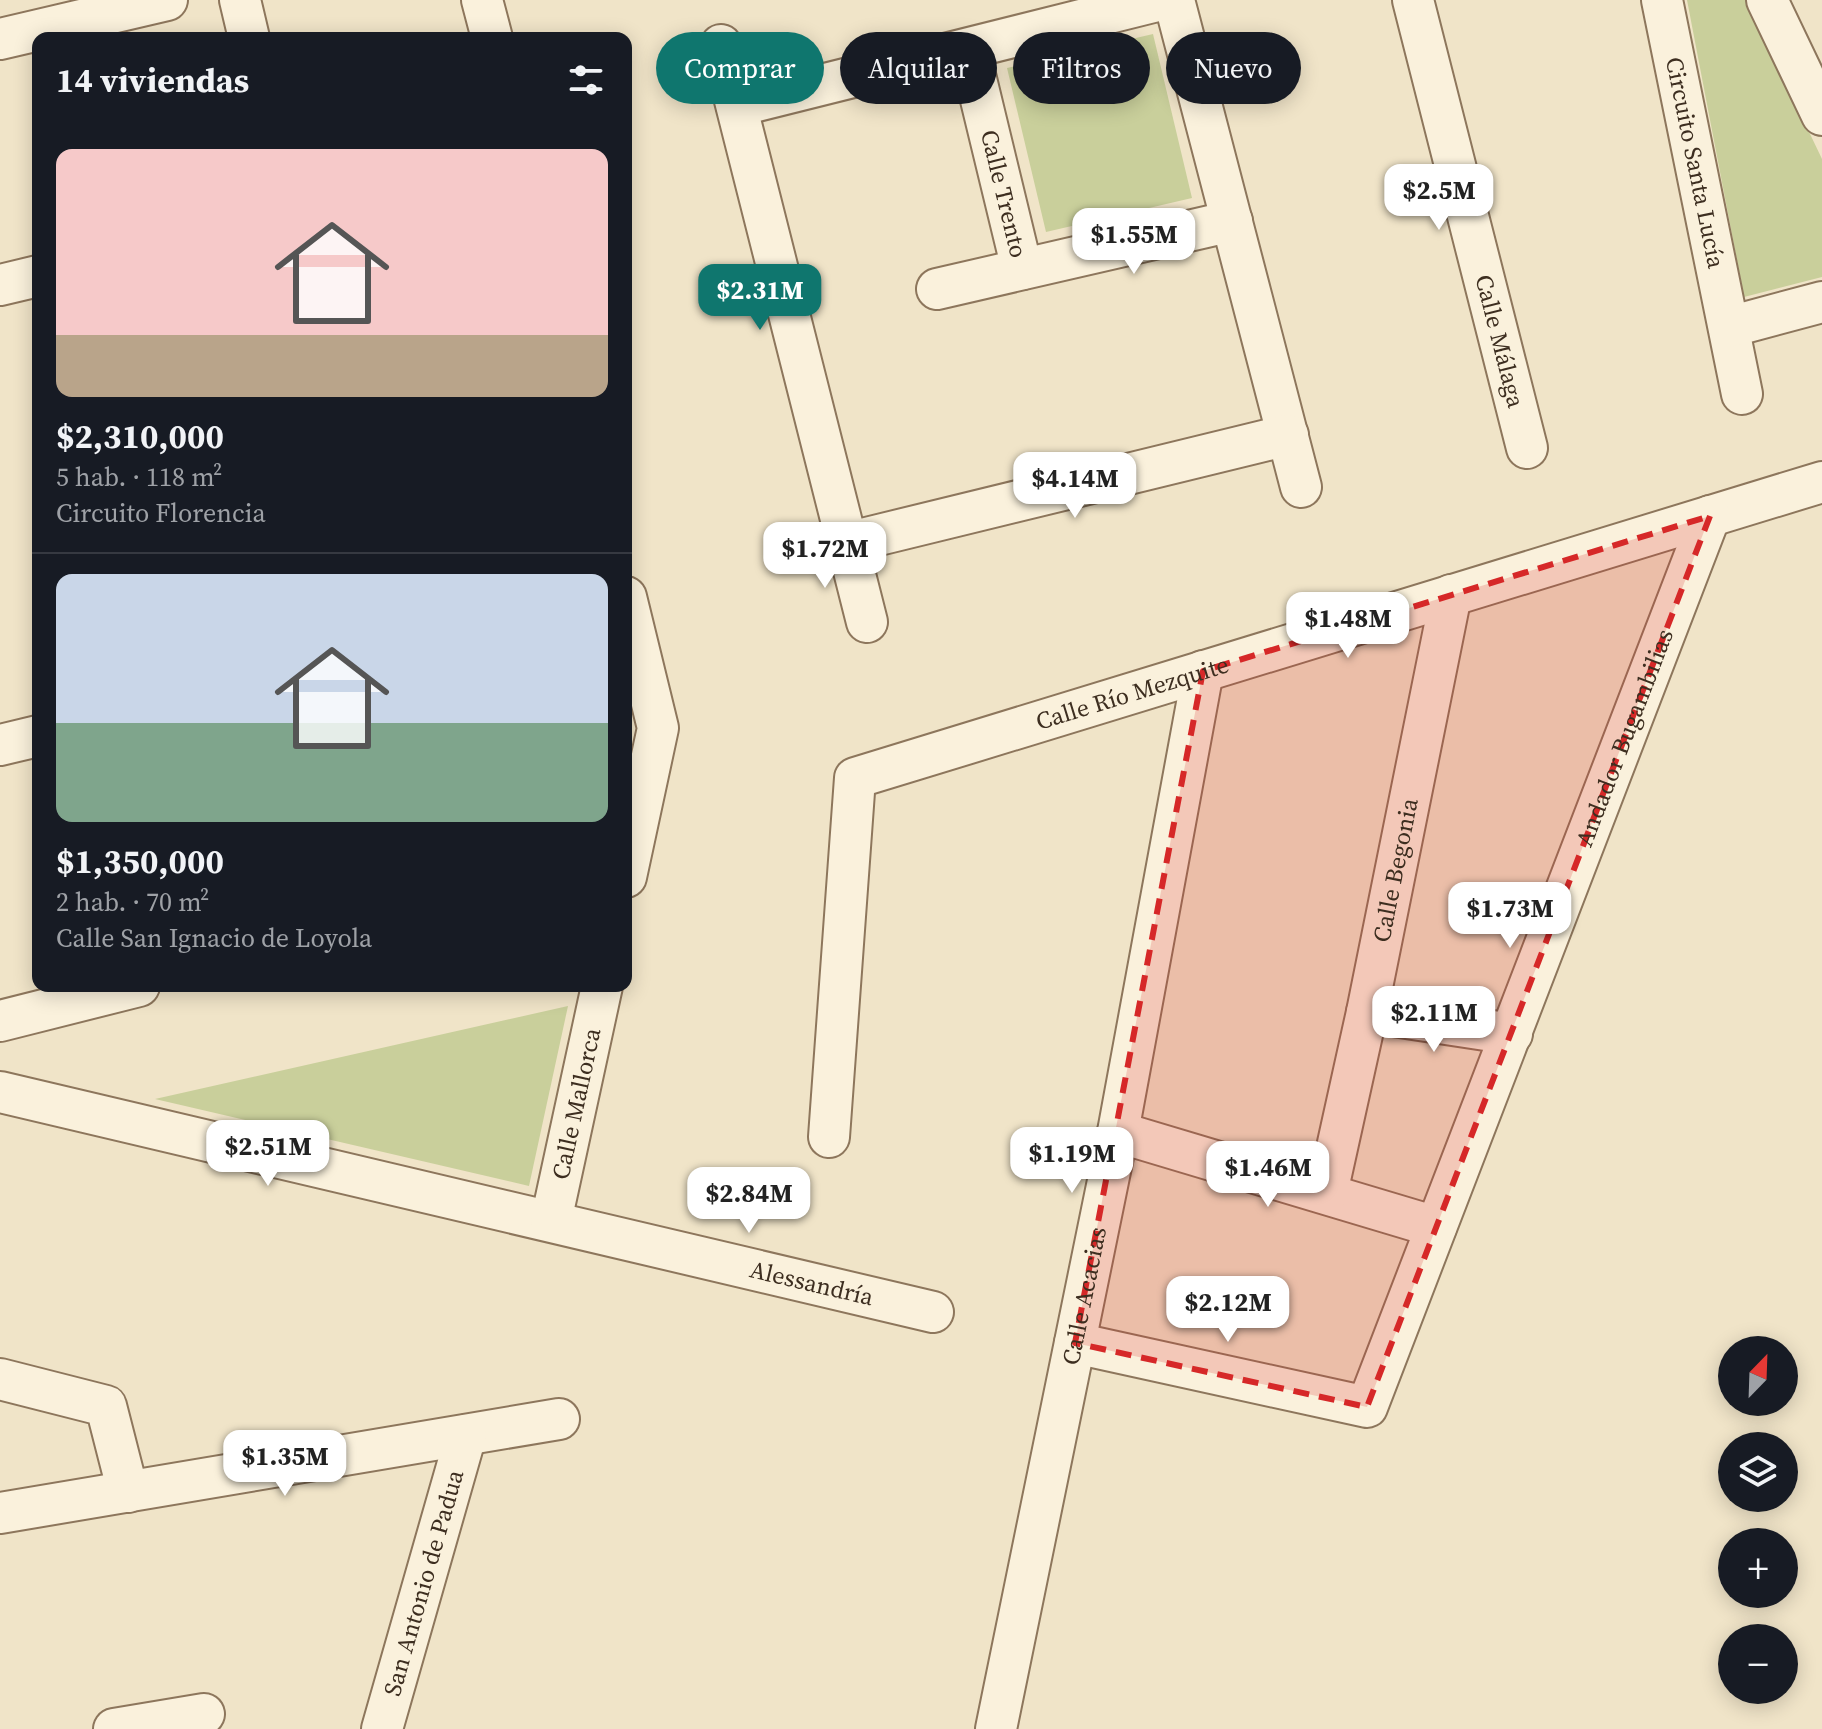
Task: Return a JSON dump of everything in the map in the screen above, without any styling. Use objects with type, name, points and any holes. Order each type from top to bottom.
[{"type":"street","points":[[0,39],[167,0]]},
{"type":"street","points":[[240,0],[248,32]]},
{"type":"street","points":[[482,0],[490,32]]},
{"type":"street","points":[[997,43],[1161,0]]},
{"type":"street","points":[[1174,0],[1301,487]]},
{"type":"street","name":"Calle Málaga","points":[[1413,0],[1527,448]]},
{"type":"street","name":"Circuito Santa Lucía","points":[[1662,0],[1742,394]]},
{"type":"street","points":[[1767,0],[1822,115]]},
{"type":"street","points":[[840,81],[737,106],[867,622]]},
{"type":"street","name":"Calle Trento","points":[[982,104],[1022,269],[1232,221]]},
{"type":"street","points":[[937,289],[1022,269]]},
{"type":"street","points":[[0,285],[32,277]]},
{"type":"street","points":[[1729,327],[1822,302]]},
{"type":"street","points":[[846,543],[1288,435]]},
{"type":"street","name":"Calle Río Mezquite","points":[[829,1137],[855,778],[1822,482]]},
{"type":"street","name":"Andador Bugambilias","points":[[1075,1343],[1367,1407],[1710,516]]},
{"type":"street","name":"Calle Begonia","points":[[1327,1193],[1367,1012],[1451,595]]},
{"type":"street","points":[[632,622],[658,728],[632,845]]},
{"type":"street","name":"Calle Acacias","points":[[996,1729],[1118,1132],[1203,671]]},
{"type":"street","points":[[0,745],[32,737]]},
{"type":"street","points":[[0,1021],[115,992]]},
{"type":"street","name":"Calle Mallorca","points":[[551,1221],[601,992]]},
{"type":"street","points":[[1367,1012],[1512,1034]]},
{"type":"street","name":"Alessandría","points":[[0,1092],[933,1312]]},
{"type":"street","points":[[1118,1132],[1436,1227]]},
{"type":"street","points":[[0,1379],[106,1406],[128,1492]]},
{"type":"street","points":[[0,1513],[559,1419]]},
{"type":"street","name":"San Antonio de Padua","points":[[382,1729],[466,1435]]},
{"type":"street","points":[[123,1728],[204,1714]]},
{"type":"highlighted area","points":[[1710,516],[1367,1407],[1075,1343],[1203,671]]},
{"type":"green space","points":[[1687,0],[1746,0],[1822,159],[1822,277],[1744,297]]},
{"type":"green space","points":[[1153,34],[1166,89],[1166,104],[1170,104],[1192,198],[1046,232],[1016,104],[1150,104],[1150,35]]},
{"type":"green space","points":[[1013,67],[1013,93],[1007,68]]},
{"type":"green space","points":[[568,1006],[529,1186],[155,1099]]}]
